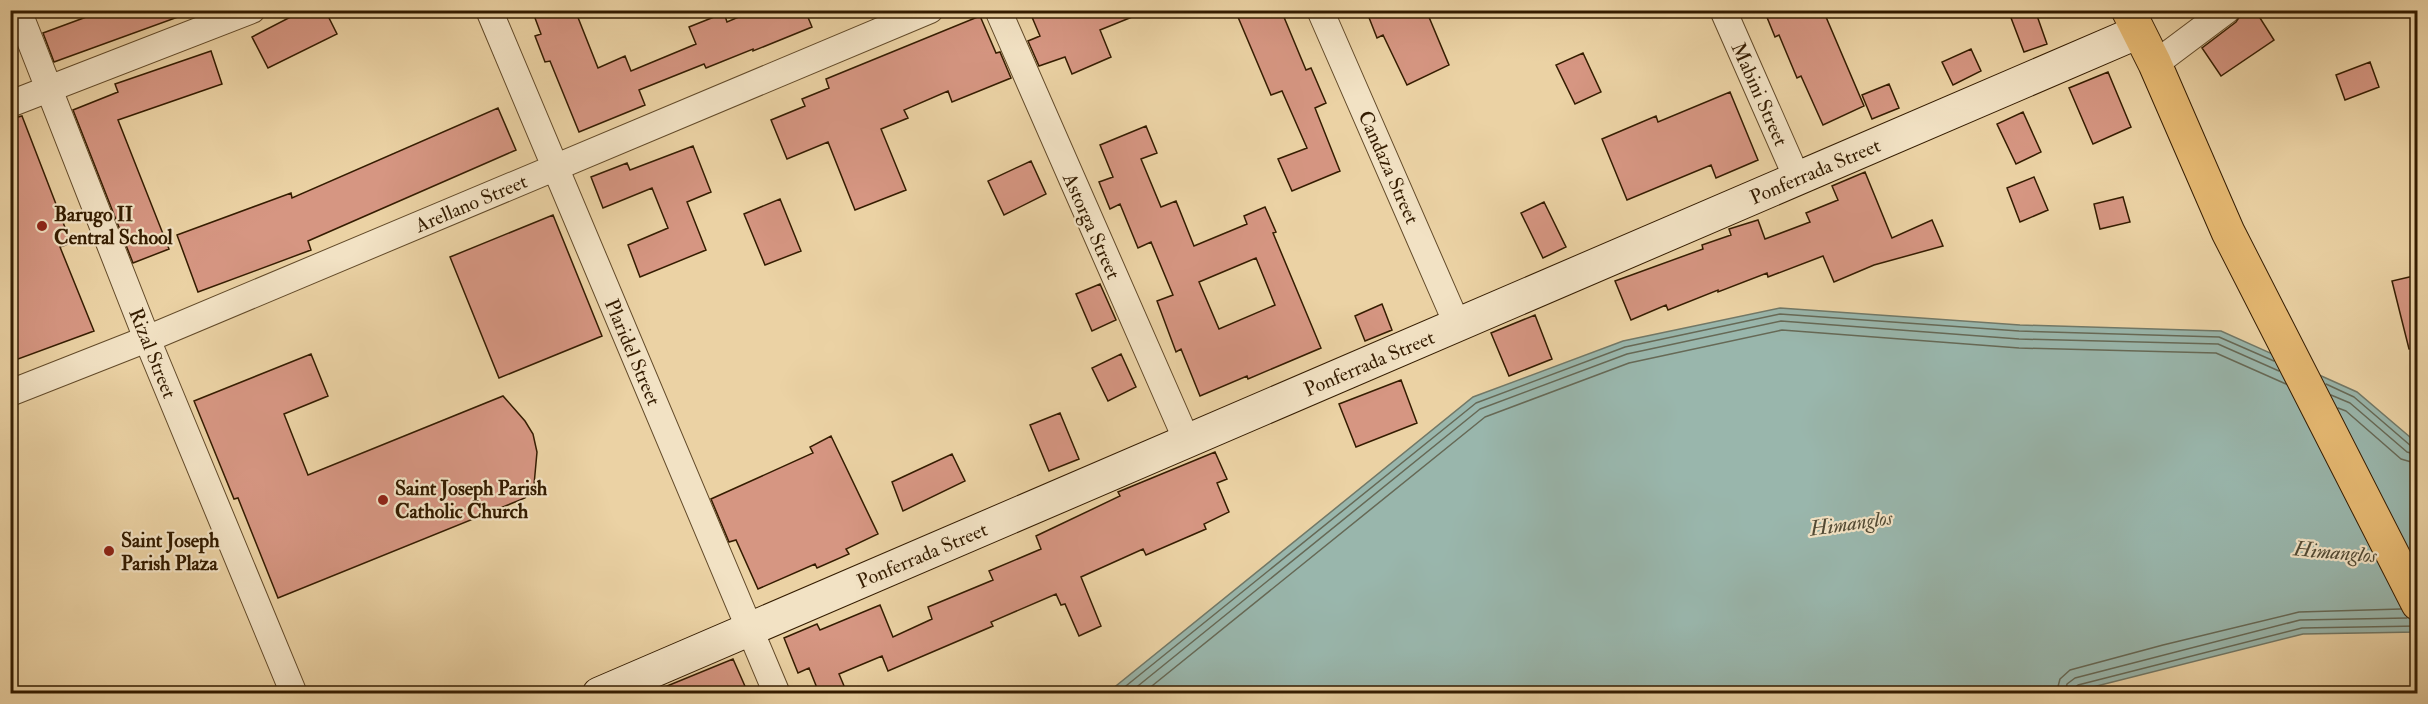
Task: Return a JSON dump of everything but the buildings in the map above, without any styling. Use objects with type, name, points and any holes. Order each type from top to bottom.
[{"type":"main road","points":[[2133,21],[2155,64],[2228,232],[2418,604]]},
{"type":"street","name":"Rizal Street","points":[[18,10],[147,339],[294,693]]},
{"type":"street","points":[[10,104],[252,10]]},
{"type":"street","name":"Plaridel Street","points":[[489,10],[777,693]]},
{"type":"street","name":"Arellano Street","points":[[10,393],[147,339],[930,10]]},
{"type":"street","name":"Astorga Street","points":[[998,10],[1187,441]]},
{"type":"street","name":"Candaza Street","points":[[1320,10],[1457,324]]},
{"type":"street","name":"Mabini Street","points":[[1723,10],[1797,178]]},
{"type":"street","points":[[2155,64],[2227,10]]},
{"type":"street","name":"Ponferrada Street","points":[[599,693],[1797,178],[2133,21]]},
{"type":"water","name":"Himanglos","points":[[1780,308],[2020,325],[2221,331],[2357,392],[2417,443],[2417,632],[2303,634],[2069,693],[1106,694],[1473,397],[1623,341]]},
{"type":"place","name":"Barugo II Central School","points":[[42,226]]},
{"type":"place","name":"Saint Joseph Parish Catholic Church","points":[[383,500]]},
{"type":"place","name":"Saint Joseph Parish Plaza","points":[[109,551]]}]
